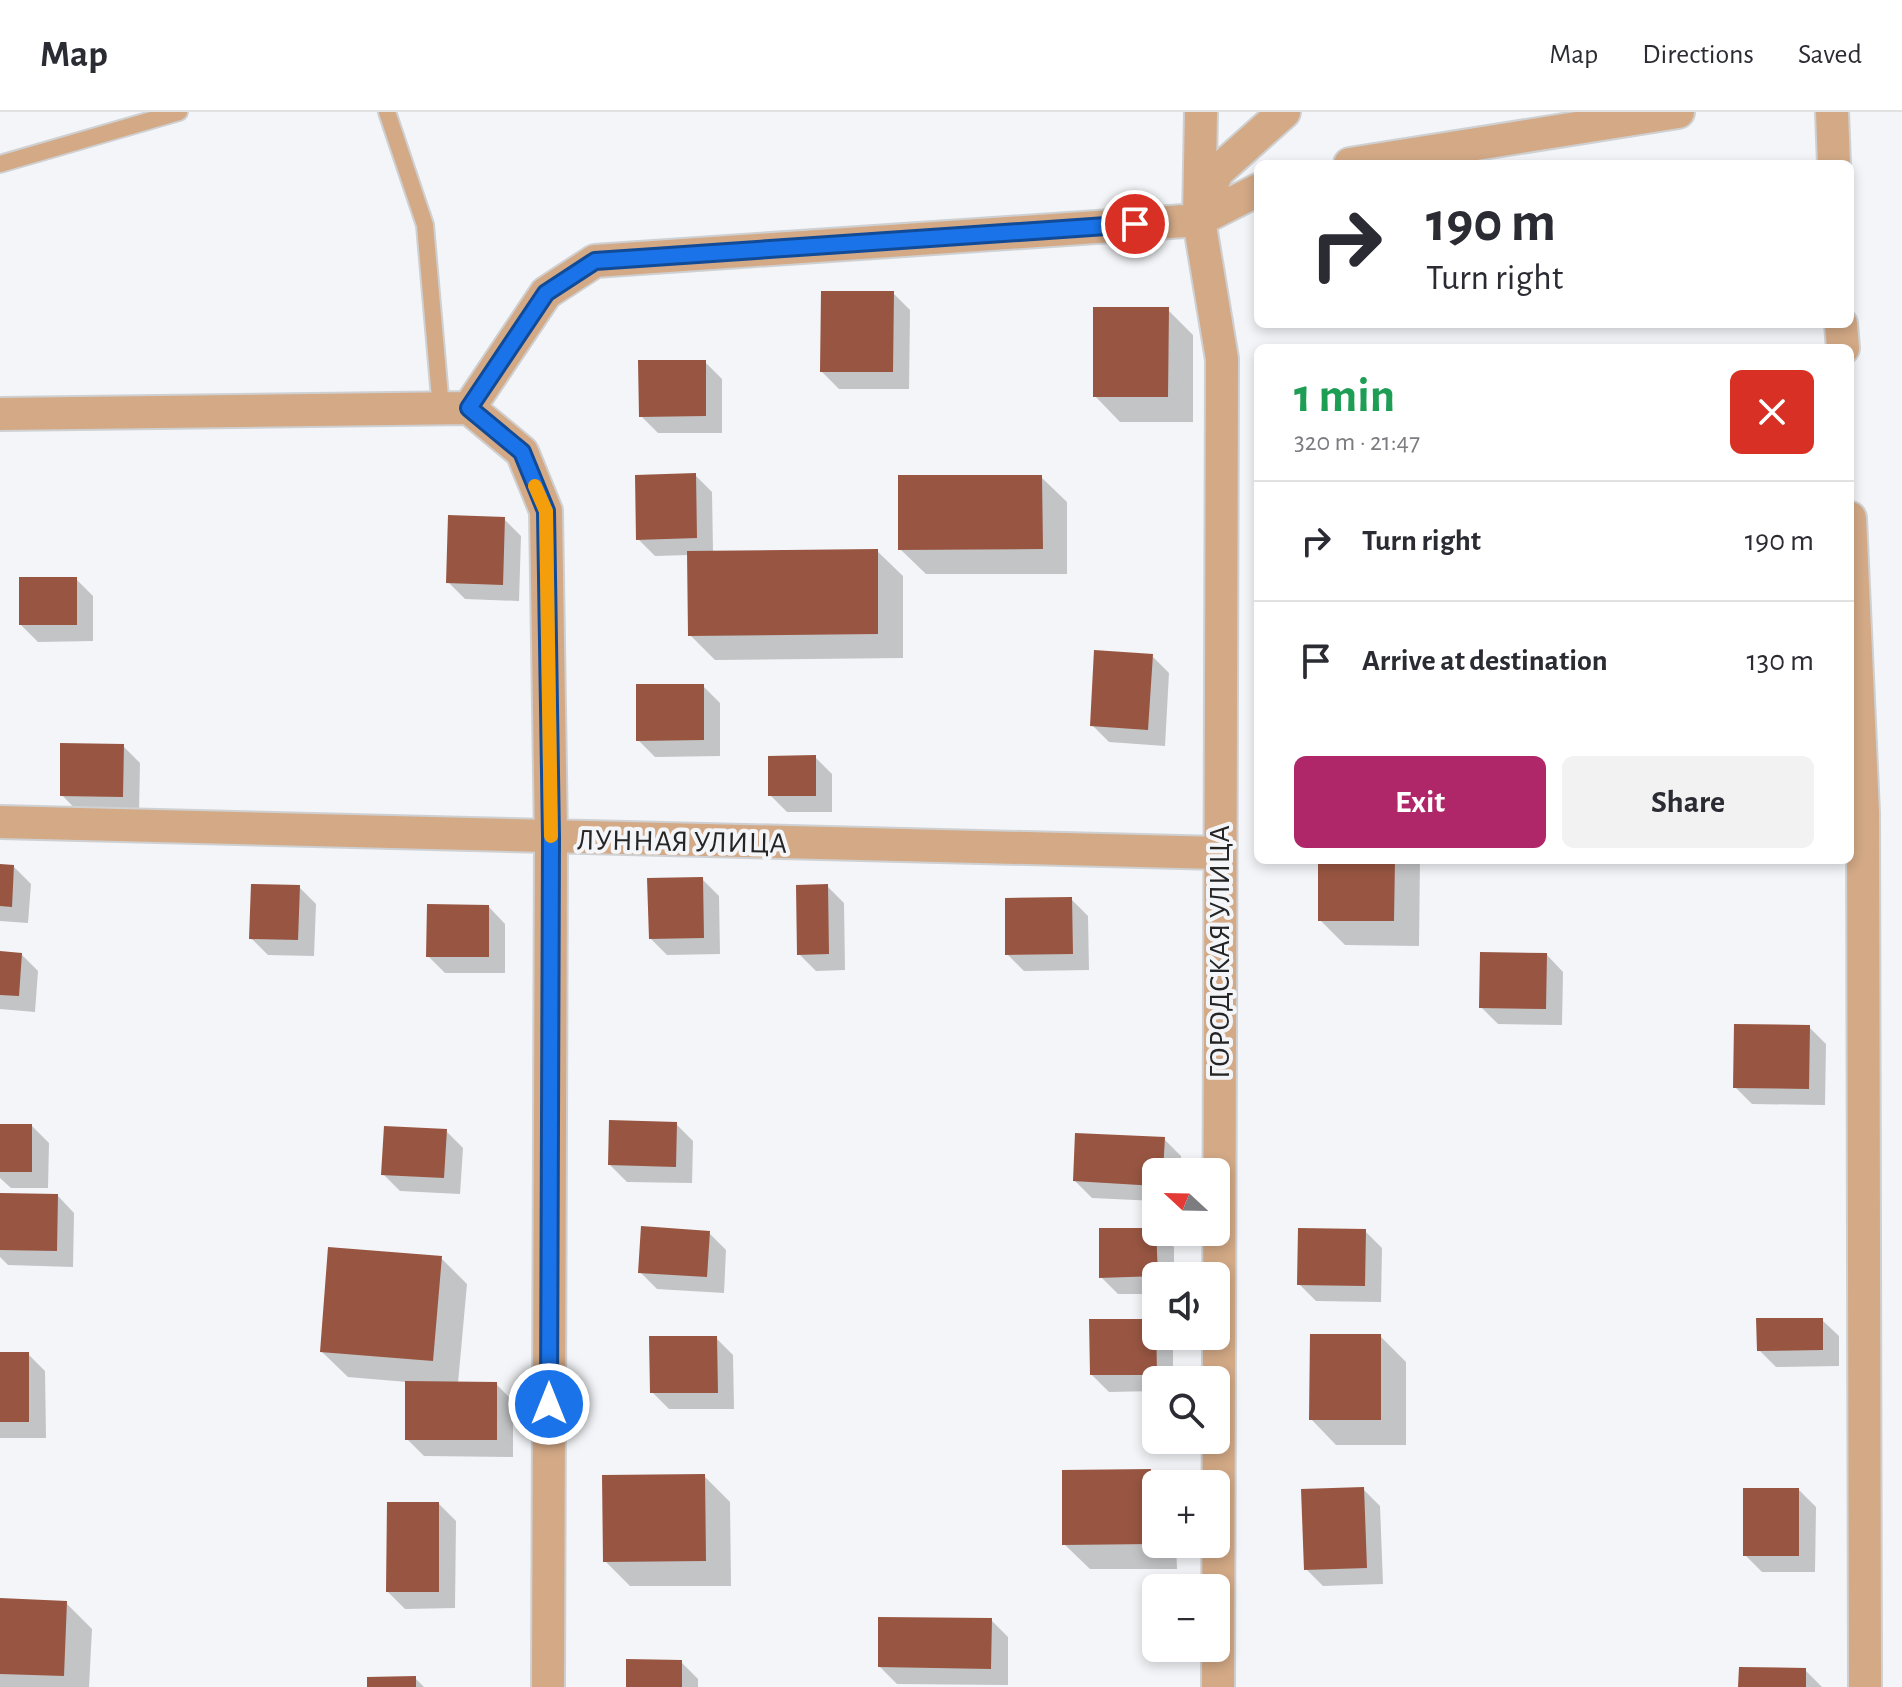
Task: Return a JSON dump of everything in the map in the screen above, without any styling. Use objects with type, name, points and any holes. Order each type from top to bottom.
[{"type":"street","name":"ГОРОДСКАЯ УЛИЦА","points":[[1201,112],[1199,220],[1222,359],[1218,1687]]},
{"type":"street","points":[[1199,220],[1217,172],[1284,112]]},
{"type":"street","points":[[1375,160],[1678,112]]},
{"type":"street","points":[[1832,112],[1834,160]]},
{"type":"street","points":[[455,408],[546,293],[595,261],[1199,220],[1254,192]]},
{"type":"street","points":[[0,414],[455,408],[522,452],[546,511],[551,838],[548,1687]]},
{"type":"street","points":[[1854,609],[1863,813],[1865,1687]]},
{"type":"street","name":"ЛУННАЯ УЛИЦА","points":[[0,822],[1219,853]]},
{"type":"lane","points":[[0,164],[179,112]]},
{"type":"lane","points":[[387,112],[425,225],[455,408]]},
{"type":"building","points":[[821,291],[894,291],[893,372],[820,372]]},
{"type":"building","points":[[1093,307],[1169,307],[1168,397],[1093,397]]},
{"type":"building","points":[[638,360],[706,360],[706,416],[639,417]]},
{"type":"building","points":[[696,473],[697,538],[636,540],[635,475]]},
{"type":"building","points":[[898,475],[1042,475],[1043,549],[898,550]]},
{"type":"building","points":[[448,515],[505,517],[503,585],[446,583]]},
{"type":"building","points":[[878,549],[878,634],[688,636],[687,551]]},
{"type":"building","points":[[19,577],[77,577],[77,625],[19,625]]},
{"type":"building","points":[[1094,650],[1153,654],[1148,730],[1090,726]]},
{"type":"building","points":[[636,684],[704,684],[704,740],[636,741]]},
{"type":"building","points":[[60,743],[124,744],[123,797],[60,796]]},
{"type":"building","points":[[816,755],[816,796],[768,796],[768,756]]},
{"type":"building","points":[[0,864],[14,865],[12,907],[0,906]]},
{"type":"building","points":[[1318,864],[1395,864],[1394,921],[1318,921]]},
{"type":"building","points":[[703,877],[704,938],[649,939],[647,878]]},
{"type":"building","points":[[251,884],[300,885],[298,940],[249,939]]},
{"type":"building","points":[[828,884],[829,954],[797,955],[796,885]]},
{"type":"building","points":[[1072,897],[1073,954],[1005,955],[1005,898]]},
{"type":"building","points":[[427,904],[489,905],[489,957],[426,957]]},
{"type":"building","points":[[0,951],[22,953],[19,996],[0,995]]},
{"type":"building","points":[[1480,952],[1547,953],[1546,1009],[1479,1008]]},
{"type":"building","points":[[1734,1024],[1810,1025],[1809,1089],[1733,1088]]},
{"type":"building","points":[[609,1120],[677,1122],[676,1167],[608,1165]]},
{"type":"building","points":[[0,1124],[32,1124],[32,1172],[0,1172]]},
{"type":"building","points":[[384,1126],[447,1129],[444,1178],[381,1175]]},
{"type":"building","points":[[1075,1133],[1165,1137],[1164,1158],[1142,1158],[1142,1185],[1073,1181]]},
{"type":"building","points":[[0,1193],[58,1194],[57,1251],[0,1250]]},
{"type":"building","points":[[641,1226],[710,1231],[707,1277],[638,1273]]},
{"type":"building","points":[[1099,1228],[1142,1228],[1142,1246],[1157,1246],[1157,1262],[1142,1262],[1142,1277],[1099,1278]]},
{"type":"building","points":[[1298,1228],[1366,1229],[1365,1286],[1297,1285]]},
{"type":"building","points":[[328,1247],[442,1256],[433,1361],[320,1352]]},
{"type":"building","points":[[1756,1318],[1823,1318],[1823,1350],[1757,1351]]},
{"type":"building","points":[[1089,1319],[1142,1319],[1142,1350],[1157,1350],[1157,1366],[1142,1366],[1142,1375],[1090,1375]]},
{"type":"building","points":[[1310,1334],[1381,1334],[1381,1420],[1309,1420]]},
{"type":"building","points":[[649,1336],[717,1336],[718,1393],[650,1393]]},
{"type":"building","points":[[0,1352],[29,1352],[29,1422],[0,1422]]},
{"type":"building","points":[[405,1381],[497,1382],[497,1440],[405,1440]]},
{"type":"building","points":[[1151,1469],[1142,1470],[1142,1544],[1062,1545],[1062,1470]]},
{"type":"building","points":[[705,1474],[706,1561],[603,1562],[602,1475]]},
{"type":"building","points":[[1364,1487],[1367,1568],[1304,1570],[1301,1489]]},
{"type":"building","points":[[1743,1488],[1799,1488],[1799,1556],[1743,1556]]},
{"type":"building","points":[[387,1502],[439,1502],[439,1592],[386,1592]]},
{"type":"building","points":[[0,1598],[67,1601],[64,1676],[0,1674]]},
{"type":"building","points":[[878,1617],[992,1618],[991,1669],[878,1667]]},
{"type":"building","points":[[626,1659],[682,1660],[682,1687],[626,1687]]},
{"type":"building","points":[[1739,1667],[1806,1668],[1806,1687],[1738,1687]]},
{"type":"building","points":[[416,1676],[416,1687],[367,1687],[367,1677]]},
{"type":"slow traffic","points":[[535,486],[546,511],[551,836]]},
{"type":"route","points":[[549,1404],[551,838],[546,511],[522,452],[469,408],[546,293],[595,261],[1135,224]]}]
